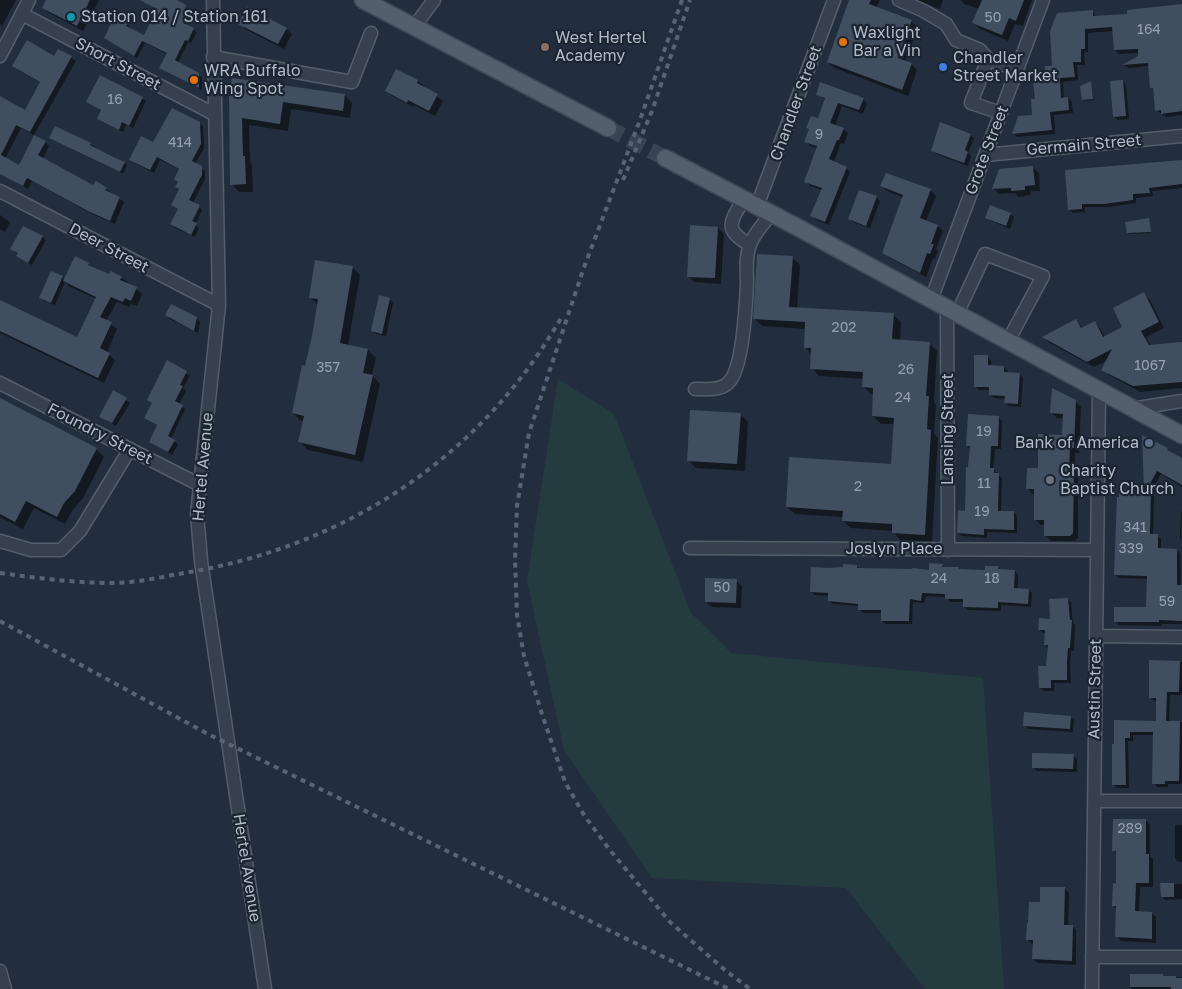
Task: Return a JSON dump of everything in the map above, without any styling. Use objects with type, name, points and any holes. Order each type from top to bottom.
[{"type":"main road","points":[[363,0],[608,128]]},
{"type":"main road","points":[[665,158],[1182,436]]},
{"type":"street","points":[[0,56],[29,0]]},
{"type":"street","name":"Hertel Avenue","points":[[213,0],[219,305],[197,514],[201,561],[265,989]]},
{"type":"street","points":[[414,27],[434,0]]},
{"type":"street","name":"Chandler Street","points":[[757,206],[834,0]]},
{"type":"street","points":[[899,0],[924,11],[946,24],[956,40],[980,50],[988,59],[1017,70]]},
{"type":"street","name":"Grote Street","points":[[931,300],[1043,0]]},
{"type":"street","name":"Short Street","points":[[22,14],[214,114]]},
{"type":"street","points":[[213,57],[352,82],[371,33]]},
{"type":"street","points":[[988,59],[971,103],[1001,113]]},
{"type":"street","name":"Germain Street","points":[[985,155],[1182,136]]},
{"type":"street","name":"Deer Street","points":[[0,191],[219,305]]},
{"type":"street","points":[[694,389],[721,387],[728,384],[734,374],[743,330],[747,282],[746,260],[757,206]]},
{"type":"street","points":[[750,245],[737,237],[732,231],[731,222],[757,206]]},
{"type":"street","points":[[952,311],[985,254],[1043,276],[1008,341]]},
{"type":"street","name":"Lansing Street","points":[[948,550],[952,311]]},
{"type":"street","name":"Foundry Street","points":[[0,383],[200,484]]},
{"type":"street","name":"Austin Street","points":[[1092,989],[1099,390]]},
{"type":"street","points":[[1132,409],[1182,401]]},
{"type":"street","points":[[0,541],[31,550],[61,550],[80,532],[130,449]]},
{"type":"street","name":"Joslyn Place","points":[[690,548],[1097,550]]},
{"type":"street","points":[[1096,636],[1182,637]]},
{"type":"street","points":[[1094,801],[1182,802]]},
{"type":"street","points":[[1092,957],[1182,958]]},
{"type":"street","points":[[0,971],[5,989]]},
{"type":"green space","points":[[558,379],[614,414],[691,613],[731,653],[983,678],[1004,989],[925,989],[846,888],[652,878],[564,750],[527,581]]},
{"type":"building","name":"Station 014 / Station 161","points":[[46,0],[90,0],[77,26],[42,8]]},
{"type":"building","points":[[140,0],[177,0],[186,5],[183,23],[194,28],[188,41],[185,40],[175,60],[199,73],[199,88],[159,68],[167,53],[142,41],[134,56],[104,38],[115,16],[128,23],[126,26],[144,35],[157,9]]},
{"type":"building","points":[[849,0],[871,0],[869,4],[912,20],[898,58],[912,63],[902,90],[827,62]]},
{"type":"building","points":[[982,0],[1024,0],[1016,21],[1009,18],[1002,35],[972,23]]},
{"type":"building","points":[[1182,4],[1182,111],[1161,114],[1161,110],[1155,111],[1153,88],[1150,88],[1148,63],[1122,65],[1138,56],[1138,49],[1114,50],[1112,27],[1085,29],[1085,49],[1081,49],[1081,62],[1073,62],[1075,77],[1060,78],[1061,98],[1068,97],[1069,110],[1050,112],[1052,130],[1012,134],[1018,116],[1032,115],[1031,99],[1035,99],[1033,82],[1046,81],[1045,66],[1052,66],[1050,31],[1057,13],[1093,10],[1093,16],[1127,14],[1127,10]]},
{"type":"building","points":[[247,7],[287,28],[278,44],[238,24]]},
{"type":"building","points":[[27,40],[54,56],[58,49],[72,56],[30,132],[16,125],[1,155],[19,165],[34,135],[46,141],[38,155],[93,185],[96,181],[107,188],[105,190],[120,197],[110,221],[27,178],[23,186],[0,174],[0,96],[25,110],[40,82],[12,66]]},
{"type":"building","points":[[396,69],[418,80],[417,83],[438,94],[429,111],[408,100],[407,103],[385,91]]},
{"type":"building","points":[[100,75],[143,97],[129,126],[122,122],[119,130],[97,119],[101,110],[86,102]]},
{"type":"building","points":[[232,78],[345,94],[343,111],[283,102],[280,124],[242,118],[246,184],[230,185],[229,95]]},
{"type":"building","points":[[1123,80],[1126,116],[1113,117],[1110,81]]},
{"type":"building","points":[[1091,81],[1093,99],[1082,100],[1080,86]]},
{"type":"building","points":[[820,82],[864,98],[859,110],[838,103],[830,123],[844,128],[829,159],[847,167],[825,222],[810,216],[822,188],[804,182],[817,146],[804,142],[809,129],[806,128],[811,116],[818,118],[825,98],[816,95]]},
{"type":"building","points":[[172,108],[200,122],[201,144],[192,161],[202,166],[202,175],[189,200],[200,205],[192,221],[197,223],[191,235],[170,224],[178,209],[171,205],[179,189],[175,187],[178,182],[174,179],[179,169],[157,157],[150,170],[129,160],[141,136],[153,142]]},
{"type":"building","points":[[940,122],[971,134],[965,150],[968,152],[964,163],[931,151]]},
{"type":"building","points":[[55,126],[125,162],[120,172],[49,138]]},
{"type":"building","points":[[1182,160],[1182,184],[1149,188],[1150,193],[1133,194],[1133,200],[1104,204],[1082,204],[1082,209],[1068,210],[1065,170]]},
{"type":"building","points":[[1033,166],[1035,185],[1025,186],[1025,190],[1011,191],[1011,188],[992,189],[999,169]]},
{"type":"building","points":[[886,173],[931,189],[920,218],[938,225],[931,244],[934,244],[930,254],[927,253],[920,273],[882,253],[903,195],[880,186]]},
{"type":"building","points":[[859,190],[877,196],[866,226],[848,219]]},
{"type":"building","points":[[990,205],[1011,213],[1006,226],[985,218]]},
{"type":"building","points":[[1149,218],[1151,232],[1127,233],[1125,222]]},
{"type":"building","points":[[690,225],[718,227],[715,278],[687,277]]},
{"type":"building","points":[[23,226],[43,236],[28,263],[16,256],[18,253],[10,249]]},
{"type":"building","points":[[757,254],[793,256],[789,307],[894,313],[892,339],[930,342],[926,396],[929,396],[927,429],[931,430],[925,535],[892,533],[892,524],[842,521],[843,511],[786,507],[789,457],[891,464],[894,418],[872,416],[873,388],[862,387],[863,372],[810,369],[811,348],[804,348],[805,322],[753,319]]},
{"type":"building","points":[[75,256],[89,263],[88,265],[109,274],[111,271],[122,277],[120,280],[137,287],[131,301],[125,298],[123,302],[111,297],[100,317],[112,322],[100,348],[110,353],[98,378],[0,331],[0,300],[77,337],[96,297],[63,281]]},
{"type":"building","points":[[315,260],[353,266],[340,343],[368,349],[363,373],[373,375],[355,455],[298,442],[304,416],[292,413],[302,365],[305,366],[312,336],[318,299],[309,298]]},
{"type":"building","points":[[51,271],[63,276],[51,303],[39,298]]},
{"type":"building","points":[[1144,292],[1159,322],[1141,331],[1149,345],[1182,342],[1182,382],[1133,386],[1101,370],[1112,349],[1087,362],[1042,337],[1076,319],[1081,328],[1095,321],[1103,337],[1122,327],[1113,308]]},
{"type":"building","points":[[379,295],[390,298],[382,334],[371,331]]},
{"type":"building","points":[[171,304],[197,317],[194,331],[165,315]]},
{"type":"building","points":[[974,355],[988,355],[988,365],[1004,366],[1004,372],[1020,373],[1018,404],[1004,403],[1005,396],[989,395],[989,387],[974,387]]},
{"type":"building","points":[[167,360],[187,371],[180,385],[183,386],[175,401],[183,405],[168,436],[175,440],[168,452],[149,442],[157,425],[144,418],[152,403],[147,400]]},
{"type":"building","points":[[1052,388],[1076,400],[1074,448],[1070,448],[1069,471],[1074,471],[1073,533],[1070,536],[1044,536],[1044,520],[1034,520],[1034,489],[1026,489],[1027,468],[1038,468],[1038,434],[1062,435],[1063,414],[1050,413]]},
{"type":"building","points":[[113,390],[127,398],[112,423],[99,417]]},
{"type":"building","points":[[0,398],[97,448],[75,491],[64,503],[57,517],[26,501],[15,522],[0,514]]},
{"type":"building","points":[[690,410],[741,413],[737,464],[687,461]]},
{"type":"building","points":[[968,414],[999,416],[998,446],[991,446],[990,468],[994,468],[994,473],[999,473],[998,511],[1014,511],[1014,530],[984,529],[984,535],[957,533],[958,510],[965,511],[966,467],[968,467],[970,446],[966,446]]},
{"type":"building","points":[[1142,435],[1168,448],[1167,450],[1182,458],[1182,485],[1157,471],[1147,489],[1151,489],[1150,534],[1158,534],[1158,548],[1177,549],[1177,585],[1182,585],[1182,621],[1114,622],[1114,607],[1146,607],[1147,576],[1114,575],[1117,497],[1119,497],[1119,489],[1144,489]]},
{"type":"building","points":[[929,563],[943,564],[942,567],[959,567],[959,569],[985,570],[985,566],[998,566],[998,569],[1015,570],[1014,588],[1029,589],[1028,604],[998,602],[998,608],[963,607],[963,599],[945,599],[945,594],[922,593],[921,601],[910,599],[909,621],[881,621],[881,610],[858,610],[858,604],[828,601],[828,593],[810,592],[811,567],[843,567],[843,564],[857,565],[857,568],[913,568],[929,570]]},
{"type":"building","points":[[705,578],[737,579],[736,603],[705,602]]},
{"type":"building","points":[[1068,598],[1070,620],[1072,620],[1070,648],[1068,648],[1067,680],[1051,680],[1051,688],[1039,688],[1038,666],[1046,666],[1048,645],[1044,645],[1045,630],[1038,630],[1039,618],[1050,619],[1049,599]]},
{"type":"building","points":[[1149,660],[1180,661],[1179,692],[1167,692],[1166,721],[1180,721],[1179,781],[1165,781],[1165,784],[1152,784],[1153,732],[1130,732],[1130,738],[1125,738],[1126,785],[1112,785],[1114,720],[1156,721],[1156,698],[1149,698]]},
{"type":"building","points":[[1024,712],[1071,716],[1070,729],[1023,726]]},
{"type":"building","points":[[1032,753],[1074,754],[1073,769],[1032,768]]},
{"type":"building","points":[[1113,819],[1146,819],[1146,854],[1149,854],[1149,883],[1136,883],[1135,911],[1152,912],[1152,939],[1115,937],[1116,906],[1112,906],[1113,883],[1116,884],[1116,851],[1112,851]]},
{"type":"building","points":[[1160,883],[1174,883],[1174,897],[1161,897]]},
{"type":"building","points":[[1040,887],[1065,887],[1064,925],[1073,925],[1072,961],[1032,959],[1033,940],[1026,940],[1029,902],[1040,902]]},
{"type":"building","points":[[1130,974],[1176,976],[1176,978],[1182,978],[1182,989],[1171,989],[1171,987],[1130,987]]},
{"type":"tunnel","points":[[608,128],[665,158]]},
{"type":"railway","points":[[682,0],[640,120],[583,270],[529,433],[517,506],[515,559],[517,615],[524,656],[541,711],[565,782],[584,815],[609,849],[670,922],[726,971],[750,989]]},
{"type":"railway","points":[[623,180],[652,111],[690,0]]},
{"type":"railway","points":[[0,573],[99,583],[148,580],[243,560],[299,542],[352,518],[402,489],[448,454],[490,414],[528,368],[561,318]]},
{"type":"railway","points":[[0,621],[206,733],[729,989]]},
{"type":"place","name":"Station 014 / Station 161","points":[[71,17]]},
{"type":"place","name":"Waxlight Bar a Vin","points":[[843,42]]},
{"type":"place","name":"West Hertel Academy","points":[[545,47]]},
{"type":"place","name":"Chandler Street Market","points":[[943,67]]},
{"type":"place","name":"WRA Buffalo Wing Spot","points":[[194,80]]},
{"type":"place","name":"Bank of America","points":[[1149,443]]},
{"type":"place","name":"Charity Baptist Church","points":[[1050,480]]}]
